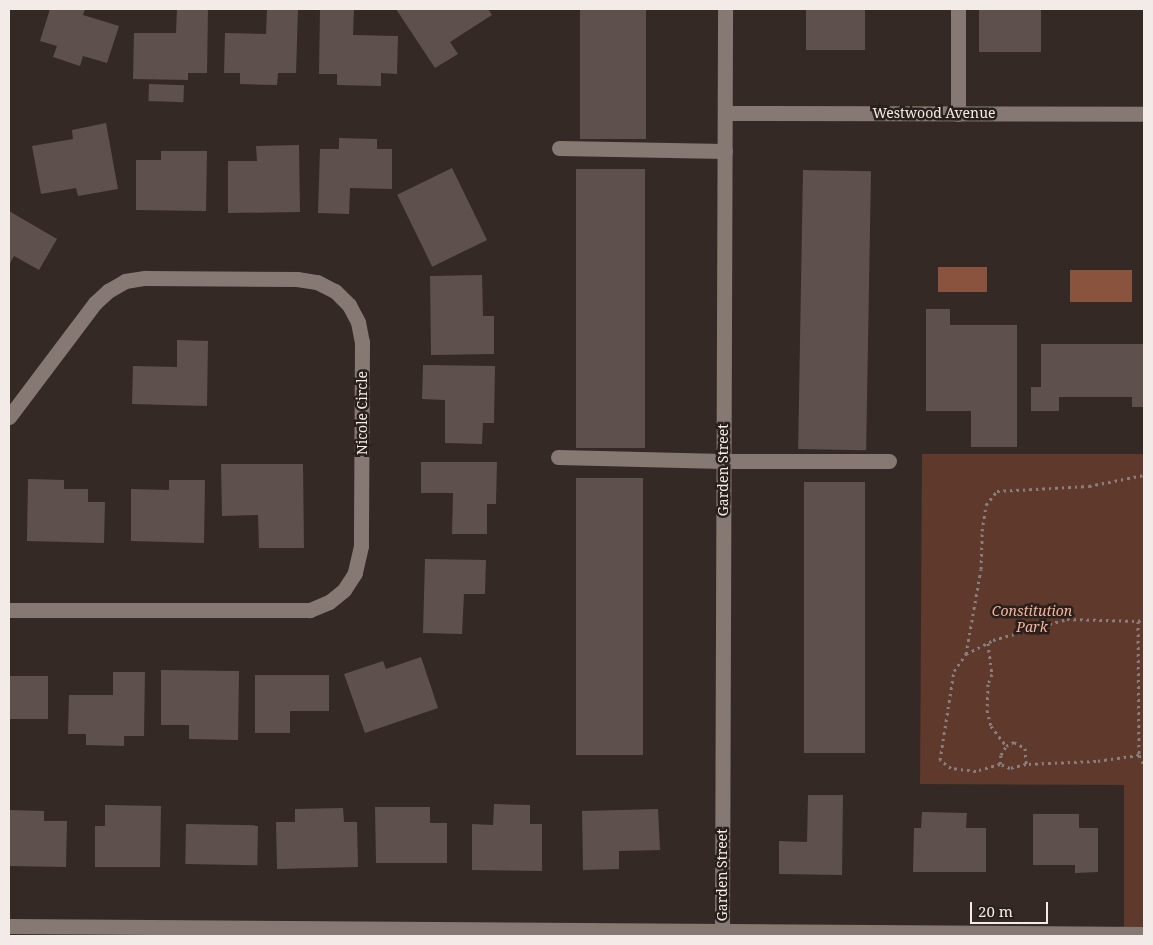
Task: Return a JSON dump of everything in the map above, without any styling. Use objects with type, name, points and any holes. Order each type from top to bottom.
[{"type":"street","name":"Garden Street","points":[[722,931],[725,9]]},
{"type":"street","points":[[958,9],[958,114]]},
{"type":"street","name":"Westwood Avenue","points":[[725,113],[1144,114]]},
{"type":"street","points":[[559,148],[725,151]]},
{"type":"street","name":"Nicole Circle","points":[[9,417],[95,304],[108,291],[126,282],[154,278],[297,279],[317,282],[335,291],[349,305],[358,322],[362,342],[361,546],[355,573],[344,590],[329,602],[310,610],[9,610]]},
{"type":"street","points":[[558,457],[724,462],[889,461]]},
{"type":"street","points":[[9,926],[134,932],[521,933],[722,931],[1144,934]]},
{"type":"path","points":[[1139,755],[1096,761],[1026,764],[1010,768],[1000,764],[976,770],[951,768],[940,760],[954,671],[966,654],[981,569],[982,530],[986,506],[997,491],[1089,486],[1144,475]]},
{"type":"path","points":[[966,654],[988,643],[1067,620],[1138,621],[1144,619]]},
{"type":"path","points":[[1138,621],[1139,755],[1144,765]]},
{"type":"path","points":[[988,643],[992,674],[987,710],[991,726],[1006,746]]},
{"type":"path","points":[[1000,764],[1001,755],[1006,746],[1014,742],[1025,748],[1026,764]]},
{"type":"green space","name":"Constitution Park","points":[[922,454],[1144,454],[1144,928],[1124,928],[1124,785],[920,784]]},
{"type":"shaded area","points":[[938,267],[987,267],[987,292],[938,292]]},
{"type":"shaded area","points":[[1070,270],[1132,270],[1132,302],[1070,302]]},
{"type":"building","points":[[50,9],[85,9],[83,15],[119,26],[107,63],[83,56],[80,66],[53,57],[57,46],[40,41]]},
{"type":"building","points":[[177,9],[208,9],[207,73],[188,73],[188,80],[133,79],[134,33],[176,33]]},
{"type":"building","points":[[267,9],[298,9],[296,73],[278,73],[277,85],[240,84],[240,73],[224,73],[225,33],[266,34]]},
{"type":"building","points":[[320,9],[354,9],[353,35],[398,36],[397,74],[381,73],[381,86],[337,85],[337,74],[319,74]]},
{"type":"building","points":[[396,9],[488,9],[492,15],[450,42],[458,54],[435,68]]},
{"type":"building","points":[[580,9],[646,9],[646,139],[580,139]]},
{"type":"building","points":[[806,9],[865,9],[865,50],[806,50]]},
{"type":"building","points":[[979,9],[1041,9],[1041,52],[979,52]]},
{"type":"building","points":[[149,84],[184,85],[183,102],[148,101]]},
{"type":"building","points":[[106,123],[118,189],[78,196],[76,188],[41,194],[32,146],[73,139],[72,130]]},
{"type":"building","points":[[339,138],[377,139],[377,149],[392,149],[392,189],[350,188],[349,214],[318,213],[320,149],[339,149]]},
{"type":"building","points":[[299,145],[300,212],[228,213],[228,161],[257,161],[256,146]]},
{"type":"building","points":[[161,151],[207,151],[206,211],[136,210],[136,160],[161,160]]},
{"type":"building","points":[[452,168],[487,240],[432,267],[397,195]]},
{"type":"building","points":[[576,169],[645,169],[645,448],[576,448]]},
{"type":"building","points":[[803,170],[871,171],[866,450],[798,449]]},
{"type":"building","points":[[9,211],[57,239],[39,270],[14,256],[9,265]]},
{"type":"building","points":[[482,275],[483,316],[494,316],[494,354],[431,355],[430,276]]},
{"type":"building","points":[[926,309],[950,309],[950,325],[1017,325],[1017,447],[971,447],[971,411],[926,411]]},
{"type":"building","points":[[177,340],[208,341],[207,406],[132,404],[133,366],[177,367]]},
{"type":"building","points":[[1041,344],[1144,344],[1144,407],[1132,407],[1132,397],[1059,397],[1059,411],[1031,411],[1031,387],[1041,387]]},
{"type":"building","points":[[423,365],[495,366],[494,423],[483,423],[482,444],[445,443],[445,400],[422,399]]},
{"type":"building","points":[[421,462],[497,462],[496,504],[487,504],[487,534],[452,534],[453,493],[421,493]]},
{"type":"building","points":[[221,464],[303,464],[304,548],[259,548],[258,515],[222,516]]},
{"type":"building","points":[[576,478],[643,478],[643,755],[576,755]]},
{"type":"building","points":[[28,479],[64,480],[64,489],[88,489],[88,502],[105,502],[104,543],[27,541]]},
{"type":"building","points":[[169,480],[205,480],[204,543],[131,541],[131,489],[169,490]]},
{"type":"building","points":[[804,482],[865,482],[865,753],[804,753]]},
{"type":"building","points":[[425,559],[486,560],[485,594],[464,594],[462,634],[423,633]]},
{"type":"building","points":[[421,657],[438,708],[365,733],[344,674],[383,661],[386,669]]},
{"type":"building","points":[[161,670],[239,671],[238,740],[189,739],[189,725],[161,725]]},
{"type":"building","points":[[113,672],[145,672],[144,736],[124,736],[124,746],[86,745],[86,734],[68,734],[69,695],[113,695]]},
{"type":"building","points":[[255,675],[329,675],[329,711],[290,711],[290,733],[255,733]]},
{"type":"building","points":[[9,676],[48,676],[48,719],[9,719]]},
{"type":"building","points":[[808,795],[843,795],[842,875],[779,874],[779,841],[807,842]]},
{"type":"building","points":[[494,804],[530,805],[530,824],[542,824],[542,871],[472,870],[472,824],[493,825]]},
{"type":"building","points":[[105,805],[161,806],[160,867],[95,867],[95,826],[105,826]]},
{"type":"building","points":[[375,807],[430,807],[430,823],[447,823],[447,863],[376,863]]},
{"type":"building","points":[[343,808],[344,822],[357,822],[358,867],[277,869],[276,822],[295,822],[295,809]]},
{"type":"building","points":[[658,809],[660,850],[619,851],[619,869],[583,870],[582,811]]},
{"type":"building","points":[[9,810],[44,811],[44,821],[67,821],[66,867],[9,866]]},
{"type":"building","points":[[922,812],[967,813],[966,828],[986,828],[986,872],[913,872],[914,828],[921,828]]},
{"type":"building","points":[[1033,814],[1079,814],[1079,828],[1098,828],[1098,872],[1075,873],[1075,865],[1033,865]]},
{"type":"building","points":[[186,824],[258,825],[257,865],[185,864]]}]
